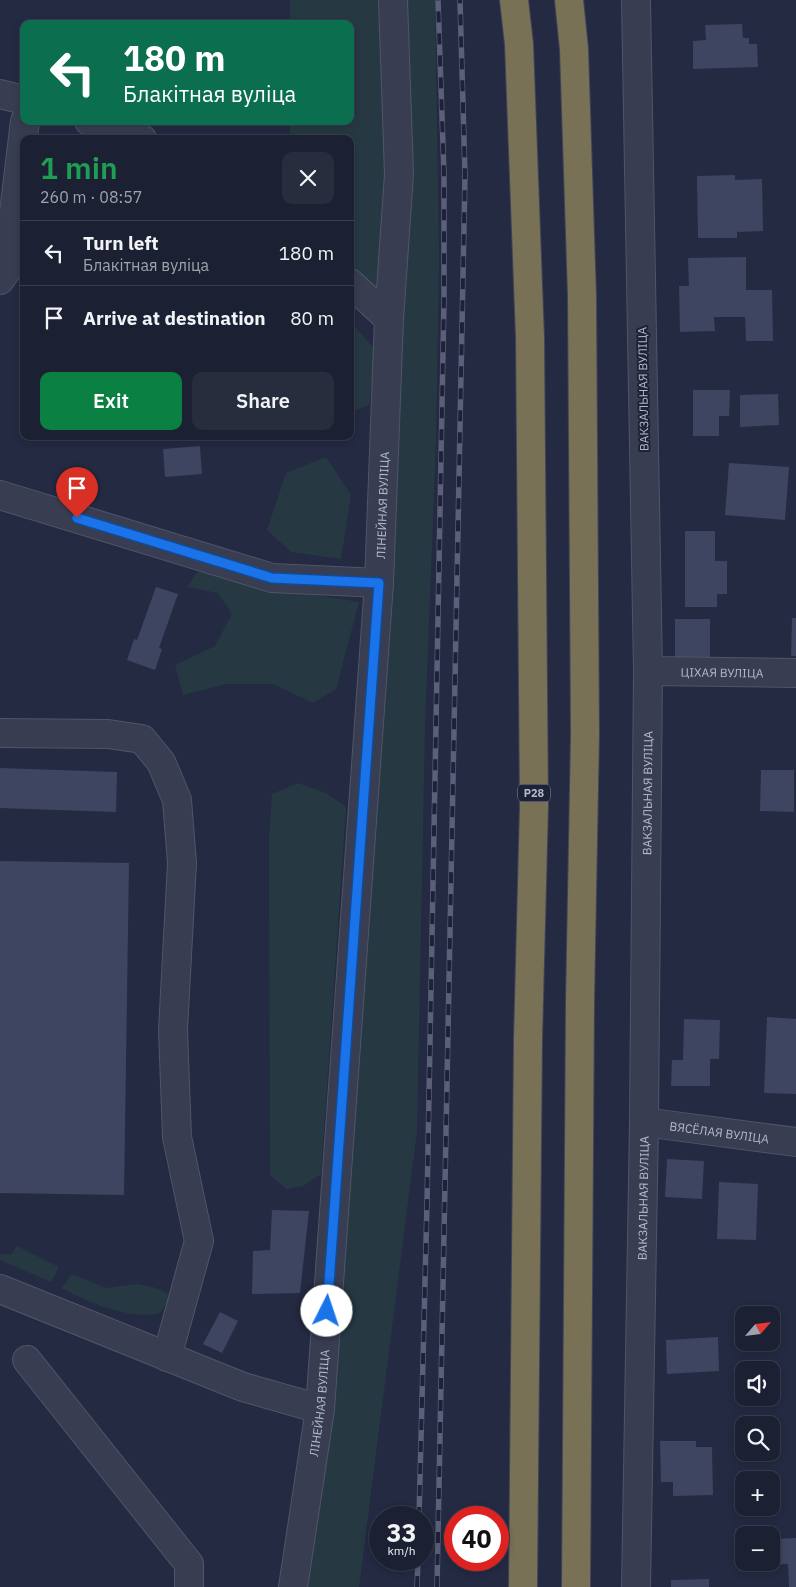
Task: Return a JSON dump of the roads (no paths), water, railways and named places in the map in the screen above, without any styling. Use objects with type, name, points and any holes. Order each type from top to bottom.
[{"type":"highway","name":"Р28","points":[[514,0],[519,44],[530,338],[534,796],[528,1039],[523,1587]]},
{"type":"highway","points":[[569,0],[574,49],[582,296],[585,734],[580,1012],[576,1587]]},
{"type":"street","name":"ЛІНЕЙНАЯ ВУЛІЦА","points":[[293,1587],[320,1409],[379,583],[389,319],[399,174],[392,0]]},
{"type":"street","name":"ВАКЗАЛЬНАЯ ВУЛІЦА","points":[[636,0],[648,671],[644,1122],[636,1587]]},
{"type":"street","points":[[0,94],[20,99]]},
{"type":"street","points":[[101,125],[130,135]]},
{"type":"street","points":[[0,280],[7,270],[20,162]]},
{"type":"street","points":[[354,287],[389,319]]},
{"type":"street","points":[[0,495],[272,578],[379,583]]},
{"type":"street","name":"ЦІХАЯ ВУЛІЦА","points":[[648,671],[796,673]]},
{"type":"street","points":[[0,733],[108,734],[142,739],[161,762],[177,800],[182,864],[173,1030],[177,1137],[199,1241],[167,1357]]},
{"type":"street","name":"ВЯСЁЛАЯ ВУЛІЦА","points":[[644,1122],[796,1142]]},
{"type":"street","points":[[0,1289],[242,1387],[320,1409]]},
{"type":"street","points":[[26,1360],[189,1564],[189,1587]]},
{"type":"railway","points":[[419,1506],[444,299],[444,174],[438,0]]},
{"type":"railway","points":[[437,1587],[465,175],[460,0]]},
{"type":"railway","points":[[417,1587],[418,1571]]}]
